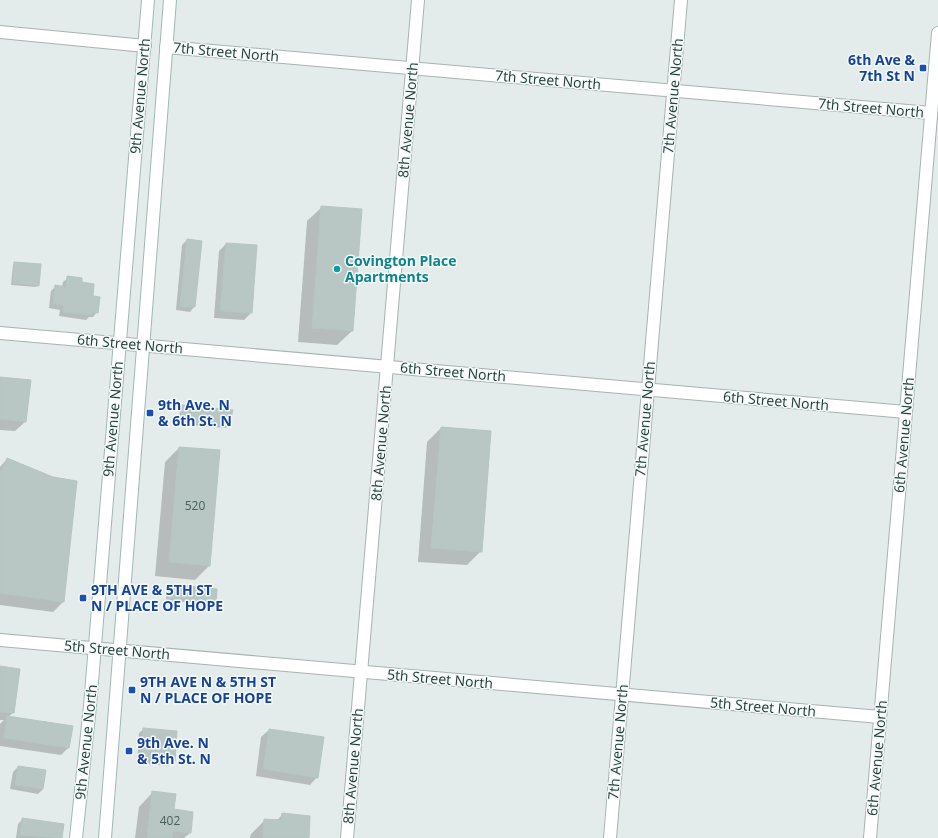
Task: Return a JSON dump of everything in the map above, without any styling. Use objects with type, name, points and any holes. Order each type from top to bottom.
[{"type":"street","name":"9th Avenue North","points":[[76,838],[95,648],[148,0]]},
{"type":"street","name":"9th Avenue North","points":[[105,838],[170,0]]},
{"type":"street","name":"8th Avenue North","points":[[347,838],[418,0]]},
{"type":"street","name":"7th Avenue North","points":[[610,838],[681,0]]},
{"type":"street","points":[[0,32],[145,46]]},
{"type":"street","name":"6th Avenue North","points":[[870,838],[938,33]]},
{"type":"street","name":"7th Street North","points":[[166,47],[931,113]]},
{"type":"street","name":"6th Street North","points":[[0,333],[143,344],[387,367],[906,412]]},
{"type":"street","name":"5th Street North","points":[[0,640],[880,717]]},
{"type":"building","name":"Covington Place Apartments","points":[[321,206],[362,209],[353,331],[312,328]]},
{"type":"building","points":[[187,239],[202,241],[195,307],[180,306]]},
{"type":"building","points":[[226,243],[257,245],[252,313],[220,311]]},
{"type":"building","points":[[14,262],[41,264],[39,286],[13,283]]},
{"type":"building","points":[[67,276],[82,278],[82,282],[94,284],[93,296],[100,297],[98,313],[92,312],[92,315],[63,312],[64,305],[53,304],[55,285],[66,287]]},
{"type":"building","points":[[0,377],[31,380],[26,422],[0,419]]},
{"type":"building","points":[[182,405],[233,410],[229,426],[181,422]]},
{"type":"building","points":[[441,427],[491,431],[482,552],[431,548]]},
{"type":"building","points":[[179,447],[220,450],[210,566],[169,562]]},
{"type":"building","points":[[7,458],[53,477],[77,481],[64,602],[0,593],[0,471],[2,471]]},
{"type":"building","points":[[169,584],[217,589],[216,603],[167,598]]},
{"type":"building","points":[[0,666],[20,669],[14,713],[0,712]]},
{"type":"building","points":[[7,716],[73,726],[69,748],[4,738]]},
{"type":"building","points":[[143,728],[177,731],[175,761],[141,758]]},
{"type":"building","points":[[269,729],[324,737],[318,778],[263,769]]},
{"type":"building","points":[[18,766],[46,770],[43,789],[15,785]]},
{"type":"building","points":[[152,791],[176,794],[174,809],[193,812],[191,833],[173,831],[172,838],[147,838]]},
{"type":"building","points":[[282,813],[310,816],[309,838],[263,838],[264,819],[281,820]]},
{"type":"building","points":[[22,818],[64,824],[62,838],[20,835]]},
{"type":"place","name":"6th Ave & 7th St N","points":[[923,68]]},
{"type":"place","name":"Covington Place Apartments","points":[[337,269]]},
{"type":"place","name":"9th Ave. N & 6th St. N","points":[[150,413]]},
{"type":"place","name":"9TH AVE & 5TH ST N / PLACE OF HOPE","points":[[83,598]]},
{"type":"place","name":"9TH AVE N & 5TH ST N / PLACE OF HOPE","points":[[132,690]]},
{"type":"place","name":"9th Ave. N & 5th St. N","points":[[129,751]]}]
